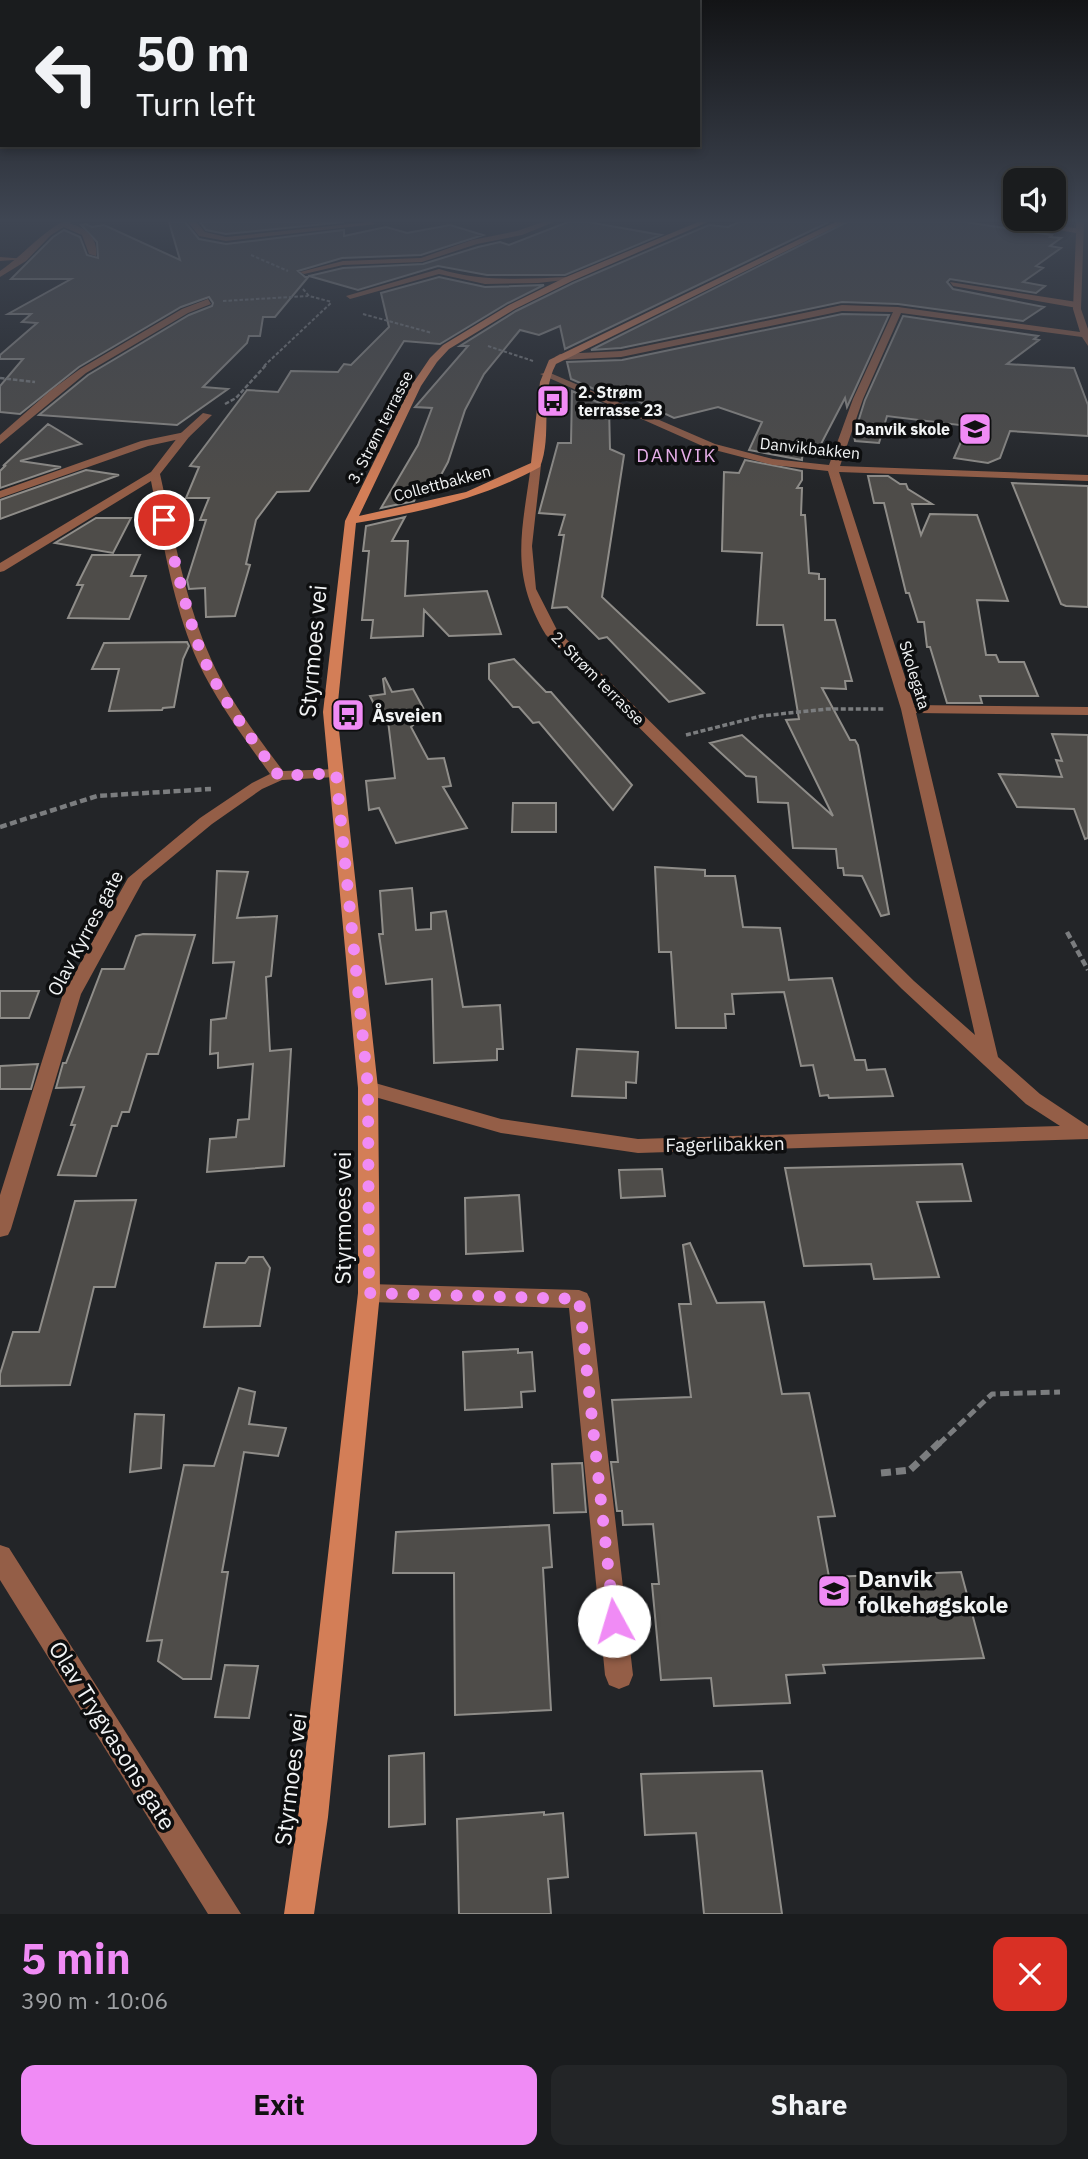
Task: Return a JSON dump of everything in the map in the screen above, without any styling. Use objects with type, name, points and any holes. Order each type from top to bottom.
[{"type":"main road","name":"3. Strøm terrasse","points":[[351,521],[416,386],[433,360],[460,338],[505,311]]},
{"type":"main road","points":[[544,370],[560,357],[655,311]]},
{"type":"main road","name":"2. Strøm terrasse","points":[[536,465],[541,448],[544,370]]},
{"type":"main road","name":"Collettbakken","points":[[351,521],[466,495],[507,481],[536,465]]},
{"type":"main road","name":"Styrmoes vei","points":[[299,1914],[313,1818],[369,1293],[368,1088],[330,712],[351,521]]},
{"type":"street","points":[[0,441],[52,393],[83,371],[185,311]]},
{"type":"street","points":[[560,357],[621,354],[826,311]]},
{"type":"street","points":[[833,469],[858,399],[897,311]]},
{"type":"street","points":[[907,311],[1087,339],[1079,311]]},
{"type":"street","name":"Danvikbakken","points":[[544,370],[711,446],[773,462],[833,469],[1088,478]]},
{"type":"street","points":[[0,568],[155,474],[185,435],[207,415]]},
{"type":"street","points":[[0,495],[145,443],[172,435],[185,435]]},
{"type":"street","name":"2. Strøm terrasse","points":[[536,465],[526,546],[530,589],[551,632],[908,985],[1033,1099],[1085,1133]]},
{"type":"street","name":"Skolegata","points":[[833,469],[908,709],[990,1061]]},
{"type":"street","points":[[155,474],[164,520],[197,643],[221,691],[279,776]]},
{"type":"street","points":[[908,709],[1088,711]]},
{"type":"street","name":"Olav Kyrres gate","points":[[0,1229],[72,994],[136,878],[206,821],[257,786],[279,776],[336,773]]},
{"type":"street","name":"Fagerlibakken","points":[[368,1088],[458,1115],[518,1129],[578,1141],[638,1146],[1085,1133]]},
{"type":"street","points":[[369,1293],[579,1299],[619,1675]]},
{"type":"street","name":"Olav Trygvasons gate","points":[[0,1557],[226,1914]]},
{"type":"path","points":[[207,415],[236,398],[278,351],[322,311]]},
{"type":"path","points":[[360,313],[438,334]]},
{"type":"path","points":[[460,338],[544,370]]},
{"type":"path","points":[[661,741],[761,716],[827,709],[908,709]]},
{"type":"path","points":[[0,827],[97,796],[257,786]]},
{"type":"path","points":[[1067,932],[1088,970]]},
{"type":"path","points":[[881,1473],[910,1470],[992,1394],[1060,1392]]},
{"type":"building","points":[[13,311],[174,311],[79,367],[20,414],[0,412],[0,386],[23,359],[0,359],[0,355],[37,323],[22,322],[31,314],[8,314]]},
{"type":"building","points":[[198,311],[280,311],[275,317],[263,317],[260,336],[249,336],[247,343],[203,387],[228,389],[177,425],[39,415],[88,375]]},
{"type":"building","points":[[385,311],[494,311],[440,344],[404,341],[309,491],[277,492],[256,520],[246,564],[250,565],[235,616],[206,617],[205,588],[189,589],[187,580],[206,520],[200,520],[209,498],[186,498],[199,467],[190,466],[247,390],[278,392],[291,371],[338,372],[344,364],[351,365],[389,327]]},
{"type":"building","points":[[515,311],[643,311],[565,349],[560,326],[539,335],[520,330],[484,374],[465,410],[448,462],[434,488],[421,487],[414,501],[381,508],[418,445],[432,408],[415,407],[468,346],[460,346]]},
{"type":"building","points":[[668,311],[797,311],[621,348],[591,350]]},
{"type":"building","points":[[952,311],[1038,311],[1023,321]]},
{"type":"building","points":[[842,314],[889,315],[847,407],[845,398],[820,446],[803,444],[802,460],[749,450],[762,422],[718,407],[674,418],[608,387],[608,395],[571,379],[567,362],[622,360]]},
{"type":"building","points":[[903,316],[1038,336],[1034,339],[1039,340],[1007,364],[1074,368],[1088,405],[1088,436],[1010,431],[1000,458],[988,463],[954,458],[968,426],[887,416],[879,443],[855,441],[854,435],[865,400]]},
{"type":"building","points":[[572,391],[609,407],[610,449],[624,455],[602,597],[704,693],[669,702],[607,637],[599,639],[567,607],[552,608],[564,535],[559,535],[565,515],[539,513],[558,443],[571,443]]},
{"type":"building","points":[[48,424],[81,444],[20,461],[61,467],[0,488],[0,471],[6,465],[3,466]]},
{"type":"building","points":[[745,460],[802,471],[802,480],[797,488],[802,488],[801,515],[805,515],[809,573],[819,574],[819,579],[825,579],[825,620],[835,620],[852,681],[845,681],[846,689],[822,688],[850,740],[855,740],[858,745],[889,914],[881,916],[862,876],[844,875],[843,868],[838,868],[836,849],[793,848],[788,803],[758,802],[756,777],[746,776],[710,743],[742,735],[833,816],[786,720],[799,719],[783,625],[757,625],[762,553],[722,551],[724,472],[739,473]]},
{"type":"building","points":[[86,470],[119,475],[0,519],[0,500]]},
{"type":"building","points":[[868,476],[888,476],[900,484],[906,484],[908,489],[932,504],[912,504],[921,535],[930,514],[977,515],[1008,601],[977,600],[986,655],[996,655],[999,662],[1024,662],[1038,696],[980,696],[982,703],[947,703],[930,647],[927,647],[924,622],[918,622],[909,593],[906,593],[884,503],[874,503]]},
{"type":"building","points":[[1012,483],[1088,486],[1088,607],[1061,604]]},
{"type":"building","points":[[405,517],[392,541],[408,541],[405,596],[487,591],[501,634],[449,636],[424,610],[423,636],[371,638],[373,620],[362,620],[369,551],[363,551],[366,526]]},
{"type":"building","points":[[96,518],[131,518],[113,553],[55,543]]},
{"type":"building","points":[[92,555],[140,555],[131,576],[146,576],[129,619],[68,618],[83,585],[77,585]]},
{"type":"building","points":[[187,642],[189,646],[183,659],[174,707],[162,710],[109,711],[119,669],[92,669],[104,643]]},
{"type":"building","points":[[514,659],[546,692],[551,692],[632,785],[613,810],[539,722],[533,723],[519,707],[513,707],[489,679],[489,664]]},
{"type":"building","points":[[385,678],[392,692],[413,689],[426,713],[411,727],[428,759],[444,758],[451,786],[443,787],[467,828],[396,843],[379,808],[369,810],[366,781],[395,778],[388,721],[383,722],[370,696],[385,694]]},
{"type":"building","points":[[1052,734],[1088,735],[1088,838],[1085,839],[1074,809],[1017,807],[999,774],[1062,777],[1056,760],[1062,761]]},
{"type":"building","points":[[513,803],[556,803],[556,832],[512,832]]},
{"type":"building","points":[[655,867],[705,870],[705,876],[735,876],[743,927],[780,928],[789,980],[832,978],[855,1060],[865,1060],[867,1070],[885,1069],[893,1096],[820,1096],[813,1065],[801,1066],[784,992],[732,994],[734,1014],[725,1014],[726,1028],[676,1028],[671,952],[659,952]]},
{"type":"building","points":[[217,871],[248,872],[237,918],[277,916],[271,976],[266,977],[270,1051],[291,1049],[284,1166],[207,1172],[210,1139],[236,1137],[238,1120],[249,1119],[253,1064],[218,1068],[218,1053],[210,1054],[211,1020],[226,1018],[234,962],[213,963]]},
{"type":"building","points":[[412,888],[416,930],[431,929],[431,913],[446,911],[463,1007],[500,1005],[503,1049],[497,1049],[497,1060],[434,1063],[432,979],[386,984],[379,934],[383,934],[380,891]]},
{"type":"building","points":[[195,935],[158,1054],[147,1054],[129,1112],[122,1112],[117,1126],[112,1126],[96,1176],[58,1175],[75,1125],[71,1125],[84,1087],[56,1088],[63,1063],[66,1063],[102,969],[124,969],[136,936]]},
{"type":"building","points":[[0,991],[39,991],[29,1018],[0,1018]]},
{"type":"building","points":[[577,1049],[638,1052],[636,1083],[626,1082],[626,1098],[572,1096]]},
{"type":"building","points":[[38,1064],[31,1089],[0,1089],[0,1066]]},
{"type":"building","points":[[962,1164],[971,1201],[917,1202],[939,1277],[874,1279],[871,1264],[804,1266],[785,1168]]},
{"type":"building","points":[[662,1169],[665,1196],[621,1198],[619,1170]]},
{"type":"building","points":[[519,1195],[523,1251],[466,1254],[465,1198]]},
{"type":"building","points":[[136,1200],[115,1287],[94,1287],[70,1385],[0,1386],[0,1374],[13,1332],[39,1332],[75,1201]]},
{"type":"building","points":[[690,1243],[717,1303],[764,1302],[782,1394],[809,1393],[835,1516],[818,1517],[829,1577],[961,1572],[984,1658],[823,1665],[825,1673],[786,1675],[790,1703],[714,1706],[711,1678],[661,1680],[652,1584],[659,1584],[653,1524],[623,1525],[622,1511],[617,1511],[611,1462],[618,1462],[612,1400],[691,1397],[679,1304],[691,1304],[683,1245]]},
{"type":"building","points":[[249,1257],[263,1257],[270,1268],[260,1326],[204,1327],[216,1263],[245,1263]]},
{"type":"building","points":[[518,1349],[518,1353],[532,1352],[535,1391],[521,1392],[522,1407],[465,1410],[463,1352]]},
{"type":"building","points":[[239,1388],[255,1392],[249,1424],[286,1428],[278,1456],[244,1452],[222,1572],[228,1572],[211,1679],[183,1679],[158,1661],[162,1640],[147,1641],[184,1465],[214,1466]]},
{"type":"building","points":[[135,1414],[164,1415],[161,1468],[130,1472]]},
{"type":"building","points":[[582,1463],[586,1512],[554,1513],[552,1464]]},
{"type":"building","points":[[549,1525],[552,1567],[543,1568],[551,1710],[455,1715],[454,1573],[393,1573],[396,1532]]},
{"type":"building","points":[[225,1665],[258,1666],[249,1718],[215,1717]]},
{"type":"building","points":[[424,1753],[425,1824],[389,1827],[389,1756]]},
{"type":"building","points":[[762,1771],[782,1914],[704,1914],[696,1833],[645,1835],[641,1774]]},
{"type":"building","points":[[544,1812],[544,1815],[563,1813],[568,1877],[548,1879],[551,1914],[459,1914],[457,1819]]},
{"type":"place","name":"2. Strøm terrasse 23","points":[[553,401]]},
{"type":"place","name":"Danvik skole","points":[[975,429]]},
{"type":"place","name":"Åsveien","points":[[348,715]]},
{"type":"place","name":"Danvik folkehøgskole","points":[[834,1591]]},
{"type":"district","name":"DANVIK","points":[[677,455]]},
{"type":"route","points":[[164,520],[197,643],[221,691],[260,750],[279,776],[336,773],[368,1088],[369,1293],[579,1299],[614,1621]]}]
